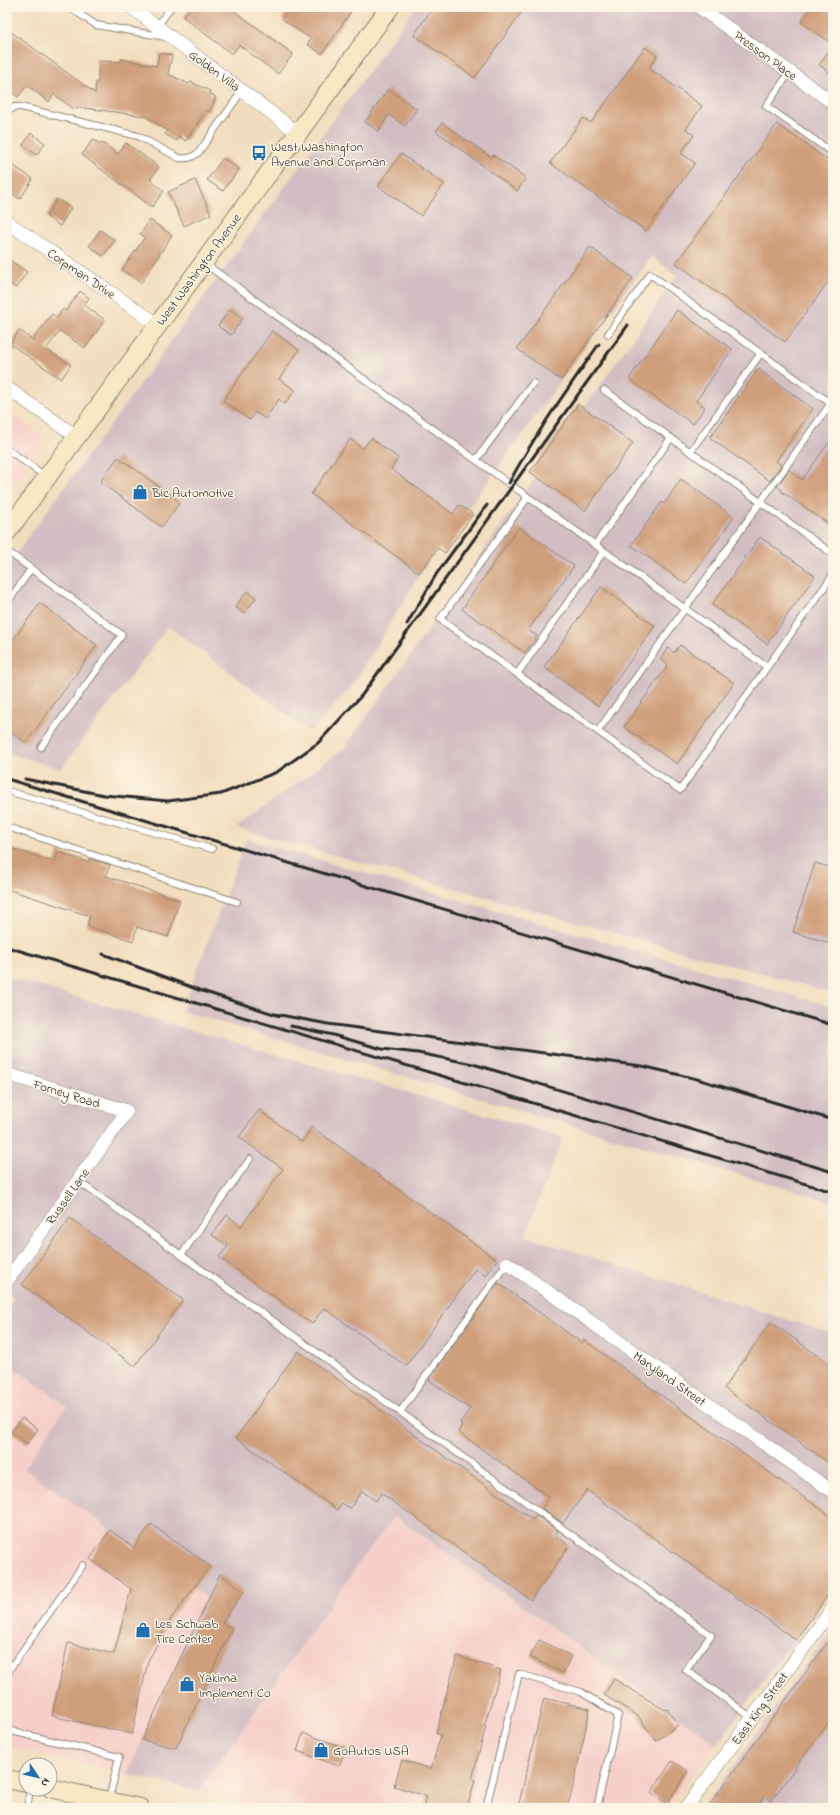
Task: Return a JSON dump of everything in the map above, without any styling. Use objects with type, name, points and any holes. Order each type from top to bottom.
[{"type":"main road","name":"West Washington Avenue","points":[[7,532],[157,324],[390,7]]},
{"type":"main road","points":[[7,1779],[18,1781]]},
{"type":"main road","points":[[58,1790],[132,1807]]},
{"type":"street","name":"Golden Villa","points":[[131,7],[298,133]]},
{"type":"street","name":"Presson Place","points":[[698,7],[833,103]]},
{"type":"street","name":"Corpman Drive","points":[[7,222],[157,324]]},
{"type":"street","points":[[7,388],[76,436]]},
{"type":"street","name":"Forney Road","points":[[7,1074],[127,1111]]},
{"type":"street","name":"Russell Lane","points":[[7,1281],[127,1111]]},
{"type":"street","name":"Maryland Street","points":[[507,1263],[833,1492]]},
{"type":"street","name":"East King Street","points":[[686,1808],[833,1608]]},
{"type":"lane","points":[[69,7],[96,25],[172,38]]},
{"type":"lane","points":[[157,26],[171,7]]},
{"type":"lane","points":[[790,72],[766,106],[833,153]]},
{"type":"lane","points":[[7,112],[15,107],[21,107],[138,136],[179,158],[186,159],[191,158],[199,152],[242,91]]},
{"type":"lane","points":[[203,262],[476,460],[767,668]]},
{"type":"lane","points":[[598,731],[832,404],[650,274],[608,334]]},
{"type":"lane","points":[[690,452],[760,353]]},
{"type":"lane","points":[[476,460],[533,383]]},
{"type":"lane","points":[[604,390],[833,554]]},
{"type":"lane","points":[[595,545],[671,438]]},
{"type":"lane","points":[[7,449],[47,477]]},
{"type":"lane","points":[[528,497],[440,620],[680,790],[833,575]]},
{"type":"lane","points":[[517,674],[604,551]]},
{"type":"lane","points":[[7,552],[122,635],[41,747]]},
{"type":"lane","points":[[7,603],[32,569]]},
{"type":"lane","points":[[7,791],[212,850]]},
{"type":"lane","points":[[7,827],[237,902]]},
{"type":"lane","points":[[180,1255],[250,1159]]},
{"type":"lane","points":[[78,1181],[711,1635],[686,1670],[752,1718]]},
{"type":"lane","points":[[400,1412],[507,1263]]},
{"type":"lane","points":[[7,1676],[9,1670],[84,1565]]},
{"type":"lane","points":[[486,1808],[519,1674],[581,1692],[618,1715],[597,1808]]},
{"type":"lane","points":[[7,1730],[119,1757],[109,1801]]},
{"type":"lane","points":[[27,1808],[29,1797]]},
{"type":"shaded area","points":[[416,7],[833,7],[833,993],[236,828],[345,748],[677,276],[652,256],[420,574],[350,689],[310,732],[168,626],[61,769],[7,753],[7,566]]},
{"type":"shaded area","points":[[7,411],[45,439],[7,493]]},
{"type":"shaded area","points":[[246,839],[833,1007],[833,1202],[182,1011]]},
{"type":"shaded area","points":[[7,977],[563,1137],[525,1236],[833,1334],[833,1588],[717,1744],[395,1516],[370,1548],[199,1791],[127,1774],[206,1597],[24,1468],[67,1406],[7,1363],[7,1308],[14,1298],[7,1293]]},
{"type":"shaded area","points":[[7,1363],[67,1406],[24,1468],[206,1597],[127,1774],[58,1758],[58,1757],[51,1757],[7,1747]]},
{"type":"shaded area","points":[[395,1516],[717,1744],[668,1808],[276,1808],[199,1791],[370,1548]]},
{"type":"shaded area","points":[[833,1627],[833,1808],[703,1808]]},
{"type":"building","points":[[191,7],[229,7],[293,54],[278,74],[239,45],[232,54],[183,17]]},
{"type":"building","points":[[290,7],[354,7],[322,54],[307,44],[311,39],[282,19]]},
{"type":"building","points":[[433,7],[525,7],[475,78],[414,35]]},
{"type":"building","points":[[812,7],[833,7],[833,44],[801,22]]},
{"type":"building","points":[[7,29],[95,93],[96,82],[98,82],[98,61],[121,62],[121,59],[157,66],[159,53],[172,55],[168,74],[189,84],[191,82],[210,91],[209,93],[216,97],[209,112],[206,110],[186,141],[179,136],[177,141],[165,134],[168,131],[145,116],[77,107],[75,110],[54,94],[49,102],[27,85],[18,97],[7,88]]},
{"type":"building","points":[[833,45],[833,75],[819,65]]},
{"type":"building","points":[[645,47],[657,56],[649,68],[702,106],[686,129],[694,135],[681,153],[695,163],[646,231],[550,163],[583,118],[591,123]]},
{"type":"building","points":[[388,89],[417,109],[405,126],[389,115],[378,131],[365,122]]},
{"type":"building","points":[[442,123],[491,157],[493,155],[526,178],[517,191],[436,131]]},
{"type":"building","points":[[777,124],[833,164],[833,275],[785,342],[676,263]]},
{"type":"building","points":[[31,133],[45,143],[37,155],[23,145]]},
{"type":"building","points":[[93,139],[100,144],[101,142],[118,154],[126,143],[159,167],[150,180],[164,191],[152,207],[82,155]]},
{"type":"building","points":[[401,154],[444,184],[421,216],[378,186]]},
{"type":"building","points":[[223,158],[239,169],[223,191],[207,180]]},
{"type":"building","points":[[12,165],[33,179],[20,199],[7,190],[7,174]]},
{"type":"building","points":[[195,180],[211,214],[184,226],[168,192]]},
{"type":"building","points":[[57,199],[71,208],[60,226],[46,216]]},
{"type":"building","points":[[150,220],[172,235],[141,283],[122,270],[145,237],[140,234]]},
{"type":"building","points":[[100,230],[115,240],[103,256],[89,246]]},
{"type":"building","points":[[590,247],[633,278],[561,380],[517,349]]},
{"type":"building","points":[[7,258],[27,272],[16,288],[7,282]]},
{"type":"building","points":[[80,291],[89,298],[84,305],[105,320],[85,348],[60,331],[46,349],[71,365],[61,379],[10,344],[19,330],[33,340],[52,314],[57,318],[63,309],[66,311]]},
{"type":"building","points":[[230,309],[243,318],[231,335],[218,326]]},
{"type":"building","points":[[677,310],[732,349],[696,401],[705,407],[693,424],[629,379]]},
{"type":"building","points":[[272,331],[299,350],[279,379],[295,390],[285,404],[279,399],[265,419],[255,412],[250,420],[223,401]]},
{"type":"building","points":[[758,369],[813,409],[776,461],[781,465],[770,481],[710,438]]},
{"type":"building","points":[[578,404],[633,443],[585,511],[530,472]]},
{"type":"building","points":[[833,437],[833,527],[781,491],[782,490],[777,486],[789,470],[802,480]]},
{"type":"building","points":[[371,438],[398,458],[391,469],[453,514],[459,505],[473,514],[445,553],[438,548],[419,573],[311,494],[350,439],[363,449]]},
{"type":"building","name":"Bic Automotive","points":[[118,457],[180,502],[162,527],[100,482]]},
{"type":"building","points":[[681,479],[734,517],[686,584],[631,545],[662,502],[664,504]]},
{"type":"building","points":[[519,527],[574,566],[528,630],[537,636],[525,653],[462,609]]},
{"type":"building","points":[[760,537],[815,576],[767,644],[712,605]]},
{"type":"building","points":[[601,587],[655,626],[598,706],[544,667]]},
{"type":"building","points":[[247,591],[256,598],[244,614],[235,607]]},
{"type":"building","points":[[40,603],[97,645],[26,743],[7,729],[7,648]]},
{"type":"building","points":[[680,645],[734,683],[677,764],[624,727],[668,665],[660,659],[668,648],[674,653]]},
{"type":"building","points":[[7,847],[55,862],[58,852],[88,862],[89,859],[110,865],[106,876],[180,900],[168,937],[137,927],[133,941],[87,926],[90,916],[7,889]]},
{"type":"building","points":[[815,863],[833,868],[833,944],[793,932]]},
{"type":"building","points":[[259,1110],[302,1142],[312,1127],[497,1260],[486,1276],[476,1268],[406,1366],[324,1308],[312,1324],[219,1257],[228,1246],[212,1235],[227,1215],[241,1226],[283,1169],[239,1137]]},
{"type":"building","points":[[70,1218],[183,1300],[135,1366],[22,1285]]},
{"type":"building","points":[[498,1283],[582,1343],[584,1340],[833,1518],[833,1588],[796,1640],[587,1490],[563,1523],[542,1508],[549,1497],[458,1432],[462,1425],[460,1423],[470,1409],[429,1380]]},
{"type":"building","points":[[771,1322],[833,1367],[833,1466],[724,1388]]},
{"type":"building","points":[[298,1351],[533,1520],[536,1515],[558,1531],[555,1535],[569,1546],[531,1600],[381,1493],[376,1501],[362,1491],[350,1508],[342,1503],[337,1510],[236,1438]]},
{"type":"building","points":[[22,1418],[38,1429],[27,1444],[11,1432]]},
{"type":"building","name":"Les Schwab Tire Center","points":[[151,1524],[210,1566],[172,1617],[148,1661],[132,1734],[52,1716],[68,1643],[114,1654],[131,1589],[90,1559],[110,1530],[134,1548]]},
{"type":"building","name":"Yakima Implement Co","points":[[220,1574],[244,1591],[222,1623],[232,1628],[176,1748],[142,1740]]},
{"type":"building","points":[[833,1635],[833,1716],[771,1801],[765,1796],[756,1808],[707,1808]]},
{"type":"building","points":[[539,1640],[571,1656],[563,1673],[530,1657]]},
{"type":"building","points":[[457,1656],[501,1670],[484,1726],[486,1726],[472,1779],[475,1780],[467,1808],[423,1808],[426,1796],[394,1786],[402,1760],[431,1769],[441,1735],[436,1733]]},
{"type":"building","points":[[614,1679],[665,1710],[667,1709],[678,1725],[656,1741],[638,1716],[604,1695]]},
{"type":"building","points":[[544,1698],[590,1709],[572,1791],[567,1808],[518,1808]]},
{"type":"building","name":"GoAutos USA","points":[[303,1733],[346,1748],[339,1766],[297,1751]]},
{"type":"building","points":[[672,1761],[688,1771],[667,1804],[651,1793]]},
{"type":"railway","points":[[25,779],[104,795],[168,801],[221,794],[277,772],[318,743],[362,695],[628,325]]},
{"type":"railway","points":[[509,483],[540,430],[599,344]]},
{"type":"railway","points":[[407,624],[437,573],[487,505]]},
{"type":"railway","points":[[7,779],[833,1025]]},
{"type":"railway","points":[[7,947],[833,1192]]},
{"type":"railway","points":[[103,954],[199,990],[280,1016]]},
{"type":"railway","points":[[275,1014],[328,1024],[642,1066],[697,1079],[833,1120]]},
{"type":"railway","points":[[291,1026],[333,1035],[382,1049],[418,1053],[473,1064],[833,1172]]},
{"type":"place","name":"West Washington Avenue and Corpman","points":[[259,153]]},
{"type":"place","name":"Bic Automotive","points":[[140,492]]},
{"type":"place","name":"Les Schwab Tire Center","points":[[143,1630]]},
{"type":"place","name":"Yakima Implement Co","points":[[187,1684]]},
{"type":"place","name":"GoAutos USA","points":[[321,1750]]}]
